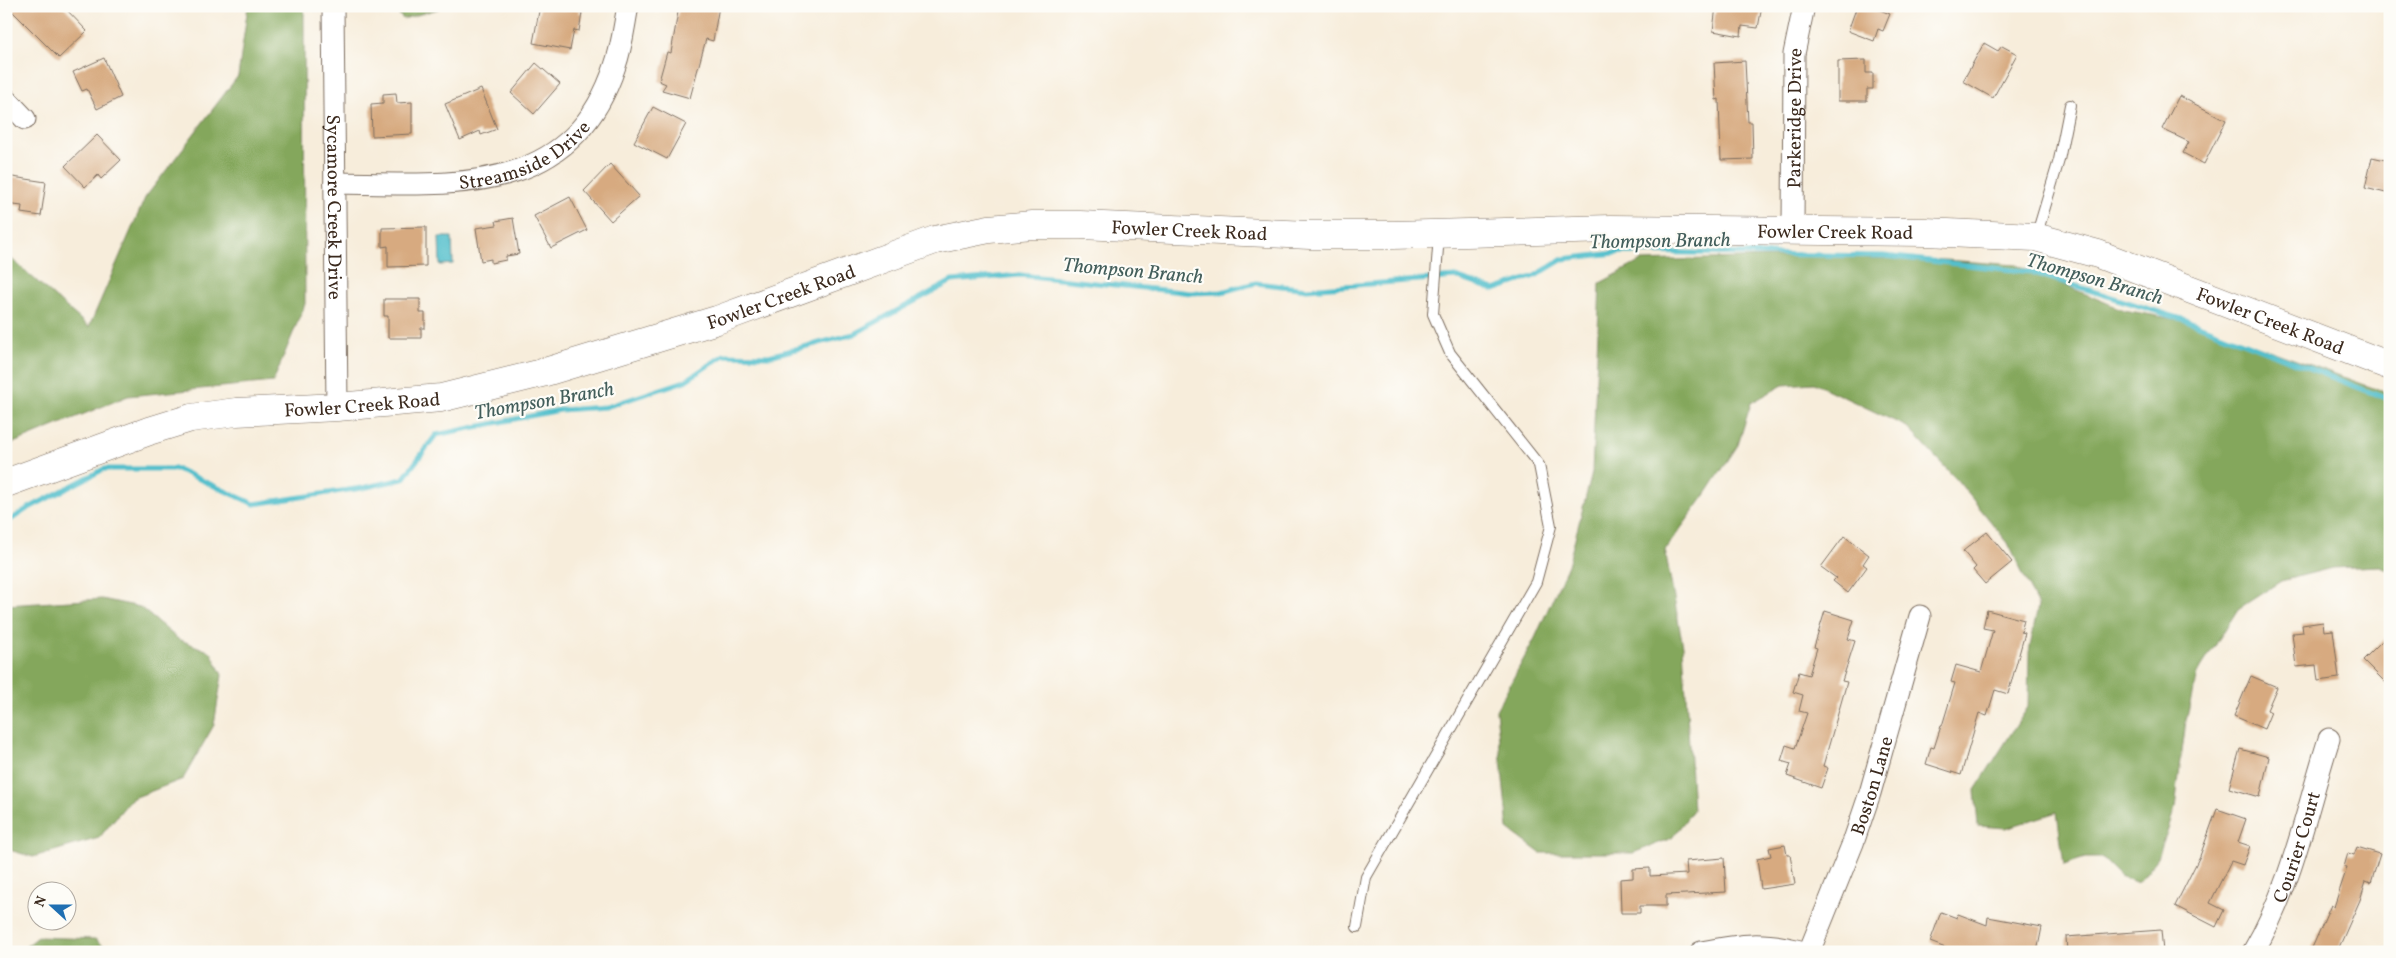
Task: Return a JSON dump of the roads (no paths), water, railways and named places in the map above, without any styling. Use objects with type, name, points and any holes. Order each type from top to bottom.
[{"type":"main road","name":"Fowler Creek Road","points":[[6,483],[149,431],[191,418],[236,412],[337,407],[441,398],[542,373],[753,307],[935,240],[989,229],[1080,225],[1310,235],[1439,234],[1611,229],[1793,230],[1944,232],[2035,237],[2098,254],[2390,366]]},
{"type":"street","name":"Sycamore Creek Drive","points":[[333,6],[337,407]]},
{"type":"street","name":"Streamside Drive","points":[[335,183],[412,184],[476,181],[512,174],[546,158],[579,130],[604,92],[615,66],[628,6]]},
{"type":"street","name":"Parkeridge Drive","points":[[1793,230],[1794,54],[1804,6]]},
{"type":"street","points":[[6,99],[25,119]]},
{"type":"street","name":"Boston Lane","points":[[1809,952],[1853,843],[1870,794],[1920,616]]},
{"type":"street","name":"Courier Court","points":[[2253,952],[2274,910],[2295,859],[2329,739]]},
{"type":"street","points":[[1701,952],[1757,944],[1776,944],[1804,952]]},
{"type":"lane","points":[[2035,237],[2059,160],[2070,105]]},
{"type":"lane","points":[[1358,927],[1366,877],[1536,582],[1551,526],[1539,466],[1450,353],[1433,314],[1439,234]]},
{"type":"water","points":[[439,237],[452,237],[453,264],[440,265]]},
{"type":"waterway","name":"Thompson Branch","points":[[6,523],[27,509],[104,469],[177,469],[254,504],[362,488],[403,479],[436,435],[560,410],[606,407],[685,381],[724,355],[769,356],[854,334],[952,281],[1020,275],[1191,293],[1221,292],[1256,283],[1307,289],[1456,277],[1494,290],[1535,276],[1563,259],[1624,252],[1884,256],[2031,272],[2191,322],[2390,400]]}]
